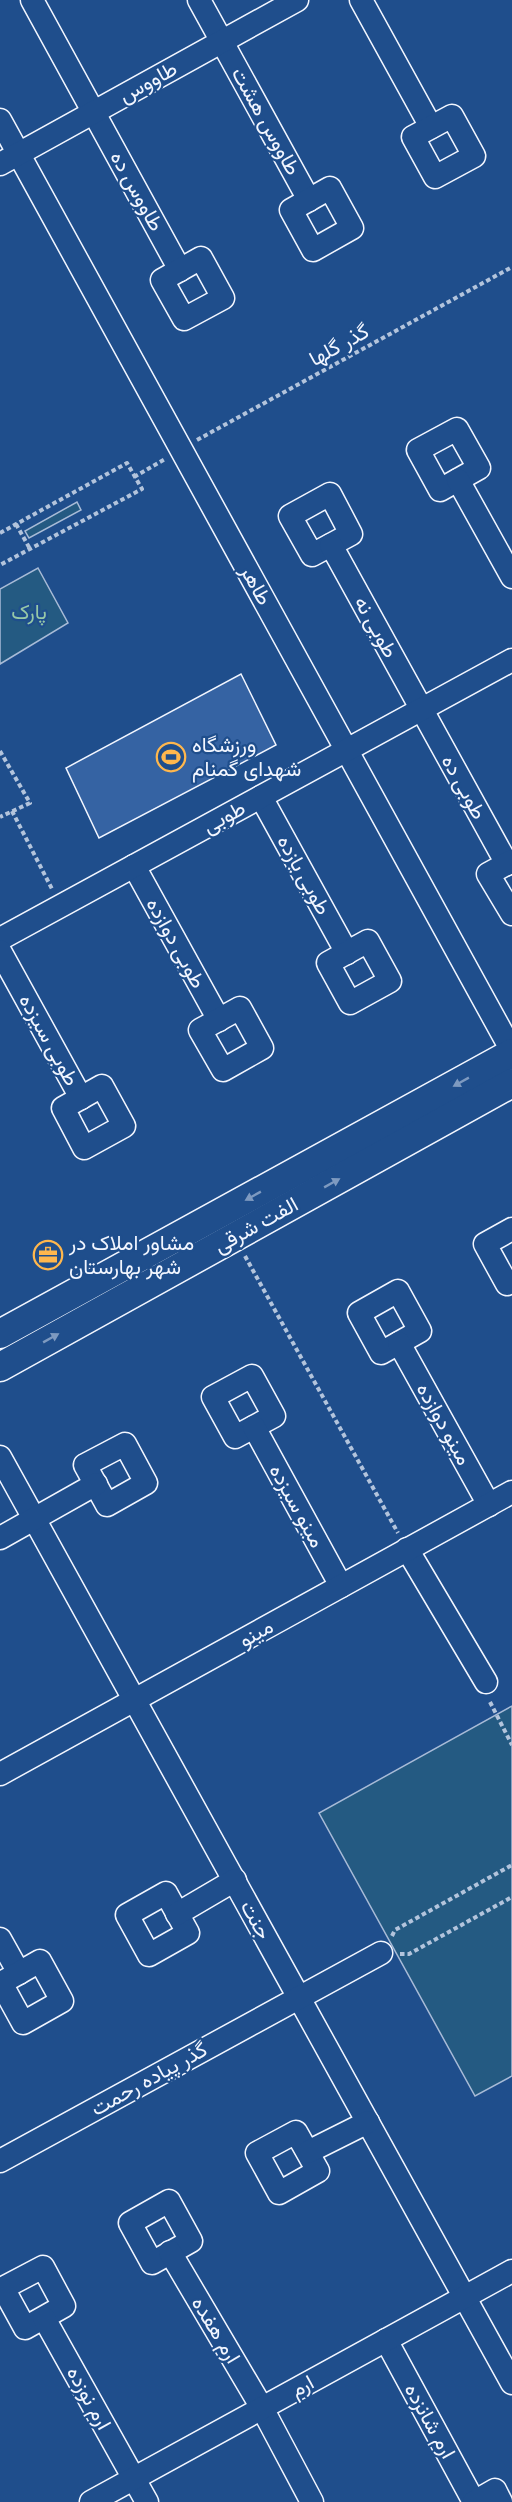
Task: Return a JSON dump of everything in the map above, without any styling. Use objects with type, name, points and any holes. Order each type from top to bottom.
[{"type":"main road","name":"الفت شرقی","points":[[0,1334],[512,1052]]},
{"type":"main road","name":"الفت شرقی","points":[[0,1367],[512,1083]]},
{"type":"street","name":"طاووس ده","points":[[32,0],[180,270]]},
{"type":"street","name":"طاووس هشت","points":[[199,0],[309,200]]},
{"type":"street","name":"طاووس","points":[[9,159],[297,0]]},
{"type":"street","points":[[361,0],[431,127]]},
{"type":"street","name":"طاهر","points":[[0,120],[9,159],[181,449],[512,1052]]},
{"type":"street","points":[[458,480],[512,577]]},
{"type":"street","name":"طوبی نه","points":[[331,545],[421,709]]},
{"type":"street","name":"طوبی","points":[[0,939],[512,660]]},
{"type":"street","name":"طوبی ده","points":[[421,709],[509,863]]},
{"type":"street","name":"طوبی یازده","points":[[261,797],[347,953]]},
{"type":"street","points":[[509,863],[488,874],[512,914]]},
{"type":"street","name":"طوبی دوازده","points":[[134,866],[219,1020]]},
{"type":"street","name":"طوبی سیزده","points":[[0,951],[81,1098]]},
{"type":"street","points":[[512,1229],[485,1244],[507,1284],[512,1281]]},
{"type":"street","name":"مینو دوازده","points":[[399,1343],[489,1504]]},
{"type":"street","name":"مینو سیزده","points":[[254,1427],[341,1586]]},
{"type":"street","name":"جنت","points":[[0,1457],[512,2382]]},
{"type":"street","points":[[0,1538],[96,1484]]},
{"type":"street","name":"مینو","points":[[0,1774],[512,1492]]},
{"type":"street","points":[[407,1550],[486,1682]]},
{"type":"street","points":[[177,1914],[235,1881]]},
{"type":"street","points":[[0,1939],[19,1973]]},
{"type":"street","name":"گذر پیاده رحمت","points":[[0,2161],[381,1953]]},
{"type":"street","points":[[308,2152],[368,2122]]},
{"type":"street","name":"ارم هفده","points":[[170,2252],[262,2408],[312,2502]]},
{"type":"street","name":"ارم","points":[[91,2502],[512,2271]]},
{"type":"street","name":"ارم نوزده","points":[[44,2318],[147,2502]]},
{"type":"street","name":"ارم شانزده","points":[[386,2340],[474,2502]]},
{"type":"street","points":[[474,2502],[495,2490],[501,2502]]},
{"type":"path","name":"گذر گلها","points":[[134,477],[512,267]]},
{"type":"path","points":[[0,533],[127,463],[142,489],[0,565]]},
{"type":"path","points":[[16,524],[30,549]]},
{"type":"path","points":[[0,751],[30,803],[0,817]]},
{"type":"path","points":[[12,811],[61,906]]},
{"type":"path","points":[[235,1237],[407,1550]]},
{"type":"path","points":[[486,1682],[490,1706],[512,1745]]},
{"type":"path","points":[[512,1865],[395,1930],[381,1953],[409,1954],[512,1897]]},
{"type":"green space","name":"پارک","points":[[77,502],[81,510],[29,538],[25,531]]},
{"type":"green space","name":"پارک","points":[[38,568],[68,623],[0,664],[0,589]]},
{"type":"green space","points":[[512,1706],[512,2076],[475,2096],[319,1813]]},
{"type":"building","name":"ورزشگاه شهدای گمنام","points":[[241,674],[276,745],[99,838],[66,768]]},
{"type":"place","name":"ورزشگاه شهدای گمنام","points":[[171,757]]},
{"type":"place","name":"مشاور املاک در شهر بهارستان","points":[[48,1255]]}]
